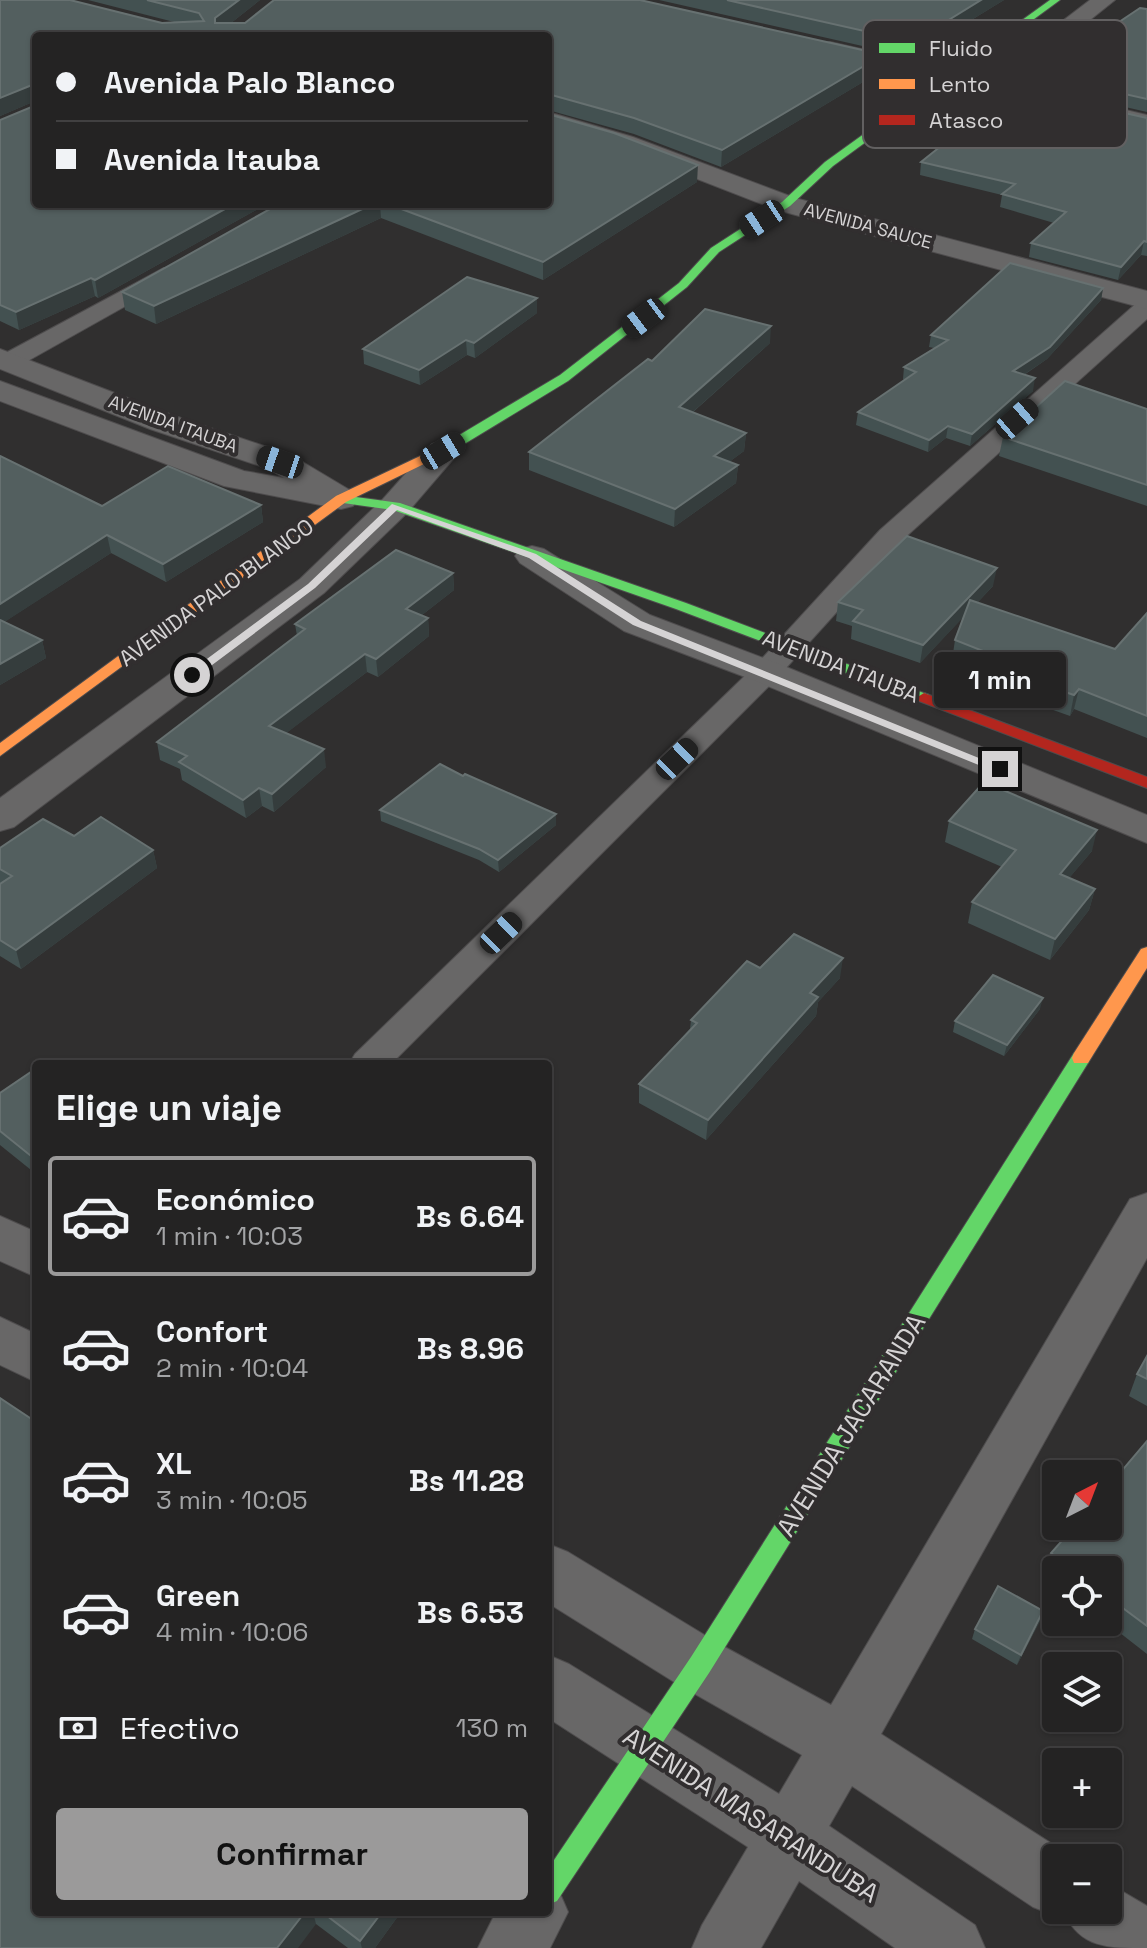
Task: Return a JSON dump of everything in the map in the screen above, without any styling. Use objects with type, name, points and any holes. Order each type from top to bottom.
[{"type":"street","name":"AVENIDA PALO BLANCO","points":[[1027,20],[1056,0]]},
{"type":"street","points":[[1075,20],[1098,1],[1131,9]]},
{"type":"street","points":[[812,45],[863,57]]},
{"type":"street","points":[[1127,117],[1147,122]]},
{"type":"street","points":[[552,120],[624,142],[754,192],[795,196],[1147,278]]},
{"type":"street","name":"AVENIDA PALO BLANCO","points":[[0,751],[341,499],[443,451],[564,378],[683,285],[715,250],[795,196],[829,164],[863,139]]},
{"type":"street","name":"AVENIDA SAUCE","points":[[795,196],[1147,303]]},
{"type":"street","name":"AVENIDA ITAUBA","points":[[2,369],[236,479],[395,506],[532,556],[637,623],[778,659],[1147,783]]},
{"type":"street","name":"AVENIDA PALO BLANCO","points":[[0,818],[312,586],[395,506],[443,451]]},
{"type":"street","name":"AVENIDA ITAUBA","points":[[778,659],[1147,830]]},
{"type":"street","name":"AVENIDA JACARANDA","points":[[552,1886],[700,1665],[1147,953]]},
{"type":"street","points":[[725,1948],[791,1838],[841,1743],[1147,1213]]},
{"type":"street","points":[[0,1236],[32,1255]]},
{"type":"street","points":[[0,1339],[32,1358]]},
{"type":"street","points":[[552,1573],[700,1665],[841,1743],[1042,1875]]},
{"type":"street","name":"AVENIDA MASARANDUBA","points":[[552,1687],[791,1838],[952,1948]]},
{"type":"street","points":[[511,1948],[532,1916]]},
{"type":"street","points":[[1116,1924],[1147,1944]]},
{"type":"lane","points":[[2,369],[181,265]]},
{"type":"lane","points":[[372,1060],[778,659],[890,536],[1147,303]]},
{"type":"building","points":[[0,0],[70,0],[162,23],[204,21],[199,13],[147,0],[239,0],[215,18],[215,23],[245,23],[274,0],[640,0],[863,50],[863,67],[722,150],[634,118],[552,95],[552,32],[32,32],[32,85],[0,98]]},
{"type":"building","points":[[727,0],[981,0],[949,20],[863,20],[863,31]]},
{"type":"building","points":[[1140,8],[1147,9],[1147,99],[1127,95],[1127,20],[1122,20]]},
{"type":"building","points":[[32,107],[32,208],[227,208],[95,280],[91,278],[16,312],[0,305],[0,120]]},
{"type":"building","points":[[1127,114],[1147,118],[1147,242],[1144,241],[1121,267],[1031,243],[1066,212],[1002,194],[1015,184],[921,162],[938,148],[1127,148]]},
{"type":"building","points":[[552,115],[614,133],[698,165],[543,262],[399,208],[552,208]]},
{"type":"building","points":[[272,208],[364,208],[154,306],[122,292]]},
{"type":"building","points":[[1010,263],[1103,288],[1050,347],[1013,371],[1035,378],[972,434],[948,426],[929,440],[858,412],[916,372],[904,367],[948,340],[931,335]]},
{"type":"building","points":[[467,277],[537,298],[474,343],[466,340],[419,370],[363,349]]},
{"type":"building","points":[[705,309],[771,326],[679,407],[746,433],[714,456],[738,465],[675,509],[529,452],[648,359],[652,361]]},
{"type":"building","points":[[1065,381],[1147,409],[1147,485],[1003,437]]},
{"type":"building","points":[[0,456],[102,506],[168,466],[261,505],[163,564],[107,535],[0,604]]},
{"type":"building","points":[[907,536],[997,568],[923,645],[853,621],[863,610],[838,602]]},
{"type":"building","points":[[396,550],[453,573],[406,609],[428,618],[376,659],[365,654],[269,726],[324,749],[272,794],[259,788],[243,800],[179,762],[187,756],[157,742],[305,629],[295,624]]},
{"type":"building","points":[[970,600],[1115,649],[1147,613],[1147,716],[1079,689],[1074,695],[1012,674],[1021,666],[955,640]]},
{"type":"building","points":[[0,620],[42,640],[0,664]]},
{"type":"building","points":[[440,764],[556,814],[498,860],[479,849],[380,810]]},
{"type":"building","points":[[984,782],[1097,830],[1060,874],[1095,889],[1055,939],[972,902],[1016,850],[949,821]]},
{"type":"building","points":[[101,817],[153,850],[16,950],[0,940],[0,884],[12,876],[0,869],[0,848],[43,819],[74,836]]},
{"type":"building","points":[[794,934],[843,958],[810,993],[818,997],[708,1120],[639,1084],[697,1023],[691,1020],[747,961],[760,968]]},
{"type":"building","points":[[993,975],[1043,998],[1007,1045],[955,1021]]},
{"type":"building","points":[[32,1072],[32,1157],[0,1131],[0,1093]]},
{"type":"building","points":[[1147,1356],[1147,1379],[1137,1374]]},
{"type":"building","points":[[0,1398],[32,1419],[32,1916],[302,1916],[277,1948],[0,1948]]},
{"type":"building","points":[[1147,1441],[1147,1626],[1122,1607],[1122,1556],[1055,1556],[1051,1553],[1063,1540],[1122,1540],[1122,1470]]},
{"type":"building","points":[[998,1586],[1042,1610],[1021,1655],[975,1629]]},
{"type":"building","points":[[327,1916],[379,1916],[360,1941]]},
{"type":"traffic: fast","points":[[1028,20],[1056,0]]},
{"type":"traffic: fast","points":[[456,443],[564,378],[683,285],[715,250],[786,204],[829,164],[863,139]]},
{"type":"traffic: fast","points":[[341,499],[395,506],[681,606],[924,698]]},
{"type":"traffic: fast","points":[[552,1886],[700,1665],[1081,1058]]},
{"type":"traffic: slow","points":[[0,751],[341,499],[456,443]]},
{"type":"traffic: slow","points":[[1081,1058],[1147,953]]},
{"type":"traffic: jam","points":[[924,698],[1147,783]]},
{"type":"route","points":[[192,675],[312,586],[395,506],[532,556],[637,623],[766,672],[1000,769]]}]
